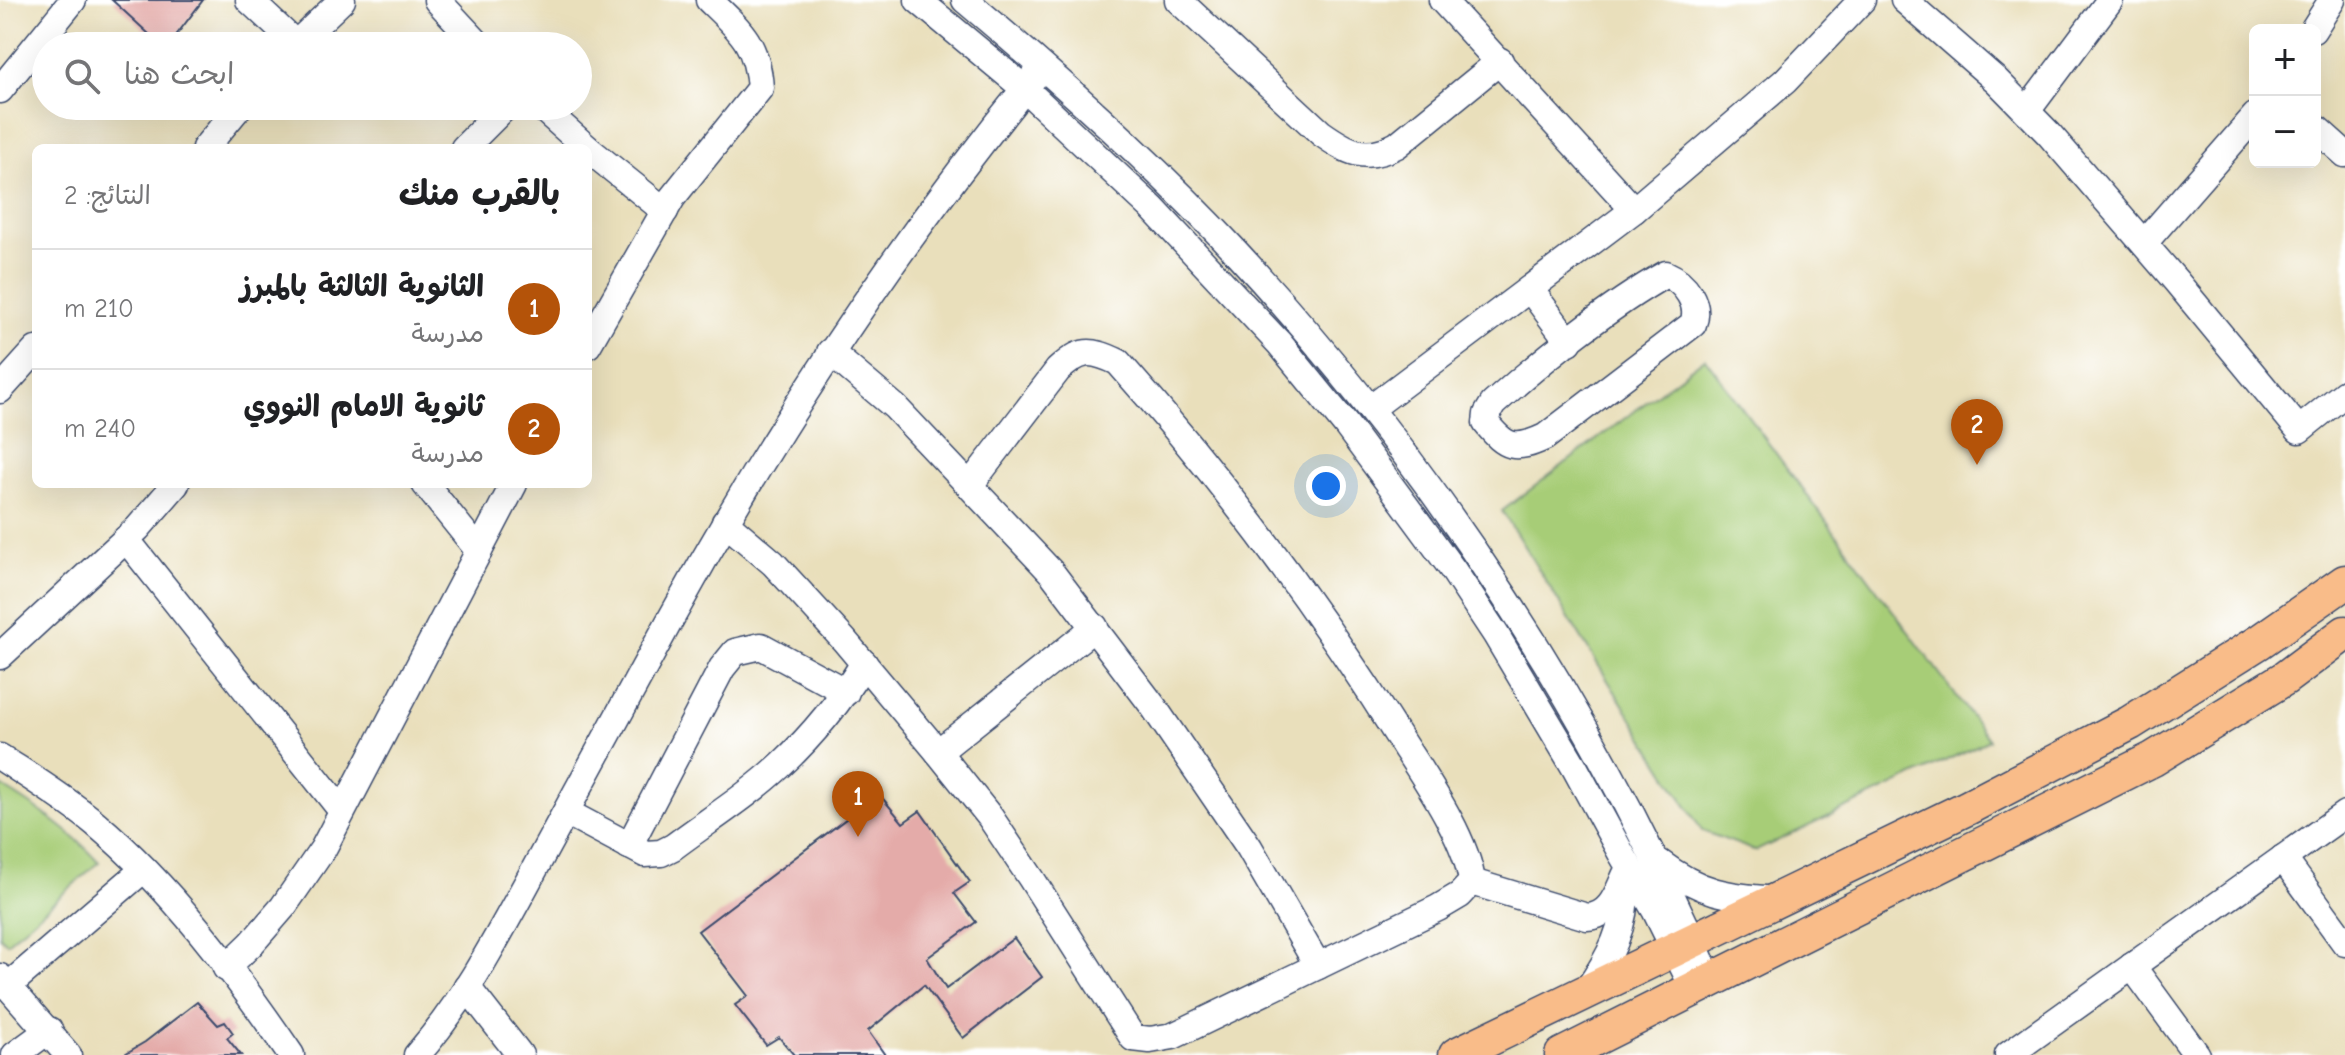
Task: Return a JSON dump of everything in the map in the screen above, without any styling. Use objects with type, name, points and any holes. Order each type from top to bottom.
[{"type":"main road","points":[[1456,1055],[1595,980],[1684,945],[1778,900],[1967,808],[2130,723],[2259,642],[2345,582]]},
{"type":"main road","points":[[1562,1055],[2153,759],[2285,678],[2345,633]]},
{"type":"street","points":[[249,0],[282,32]]},
{"type":"street","points":[[309,32],[342,0]]},
{"type":"street","points":[[437,0],[467,32]]},
{"type":"street","points":[[592,338],[665,211],[704,156],[760,88],[753,48],[737,26],[709,0]]},
{"type":"street","points":[[918,0],[1025,89],[1152,208],[1279,343],[1346,425],[1453,570],[1496,635],[1575,768],[1623,865],[1684,945]]},
{"type":"street","points":[[965,0],[1174,189],[1235,252],[1370,409],[1453,521],[1519,619],[1597,750],[1655,859],[1684,945],[1702,985]]},
{"type":"street","points":[[1178,0],[1321,133],[1347,151],[1381,153],[1397,145],[1500,61]]},
{"type":"street","points":[[1442,0],[1634,210]]},
{"type":"street","points":[[1370,409],[1634,210],[1785,81],[1862,0]]},
{"type":"street","points":[[1904,0],[2027,111],[2144,243],[2299,430],[2345,393]]},
{"type":"street","points":[[2027,111],[2110,0]]},
{"type":"street","points":[[2317,24],[2332,0]]},
{"type":"street","points":[[44,32],[67,2]]},
{"type":"street","points":[[0,90],[32,48]]},
{"type":"street","points":[[417,1055],[440,1028],[467,987],[725,522],[830,352],[923,218],[1043,68]]},
{"type":"street","points":[[208,144],[228,120]]},
{"type":"street","points":[[468,144],[492,120]]},
{"type":"street","points":[[556,120],[583,144]]},
{"type":"street","points":[[2144,243],[2249,123]]},
{"type":"street","points":[[2321,132],[2345,154]]},
{"type":"street","points":[[592,151],[665,211]]},
{"type":"street","points":[[1666,274],[1677,279],[1694,303],[1697,314],[1693,324],[1545,437],[1529,445],[1502,443],[1486,423],[1493,404],[1569,342],[1666,274]]},
{"type":"street","points":[[1530,289],[1569,342]]},
{"type":"street","points":[[830,352],[895,407],[1052,573],[1095,627],[1249,847],[1318,966]]},
{"type":"street","points":[[725,522],[773,563],[864,663],[990,817],[1133,1038],[1150,1040],[1173,1036],[1438,908],[1460,895],[1472,882],[1470,866],[1462,847],[1368,688],[1225,486],[1118,362],[1093,353],[1072,356],[970,485]]},
{"type":"street","points":[[0,390],[32,354]]},
{"type":"street","points":[[0,656],[126,539],[172,488]]},
{"type":"street","points":[[428,488],[479,551]]},
{"type":"street","points":[[226,968],[283,907],[323,849],[512,488]]},
{"type":"street","points":[[126,539],[342,811]]},
{"type":"street","points":[[938,752],[1095,627]]},
{"type":"street","points":[[629,846],[722,668],[735,652],[761,646],[846,692]]},
{"type":"street","points":[[566,812],[645,854],[661,853],[673,847],[781,766],[846,692],[864,663]]},
{"type":"street","points":[[0,757],[94,823],[144,869],[179,908],[291,1055]]},
{"type":"street","points":[[2008,1055],[2345,814]]},
{"type":"street","points":[[2283,858],[2345,943]]},
{"type":"street","points":[[1655,859],[1682,880],[1705,891],[1732,898],[1778,900]]},
{"type":"street","points":[[1472,882],[1595,917],[1605,911],[1623,865]]},
{"type":"street","points":[[1595,980],[1618,938],[1624,913],[1623,865]]},
{"type":"street","points":[[68,1055],[5,981],[144,869]]},
{"type":"street","points":[[1587,917],[1601,937],[1595,980]]},
{"type":"street","points":[[2132,966],[2197,1055]]},
{"type":"street","points":[[467,987],[520,1055]]},
{"type":"street","points":[[15,1055],[49,1030]]},
{"type":"green space","points":[[1705,358],[1989,740],[1756,851],[1702,831],[1502,511]]},
{"type":"green space","points":[[0,785],[52,820],[99,862],[7,943],[0,937]]},
{"type":"building","points":[[112,0],[203,0],[179,32],[147,32]]},
{"type":"building","points":[[879,794],[903,823],[920,811],[970,882],[954,893],[976,922],[927,958],[946,989],[1014,938],[1042,977],[963,1038],[924,985],[868,1031],[885,1055],[794,1055],[779,1037],[766,1045],[735,1005],[748,996],[698,931]]},
{"type":"building","points":[[197,1002],[218,1025],[225,1022],[233,1033],[227,1038],[241,1055],[123,1055],[145,1042]]},
{"type":"place","name":"ثانوية الامام النووي","points":[[1977,465]]},
{"type":"place","name":"الثانوية الثالثة بالمبرز","points":[[858,837]]}]
